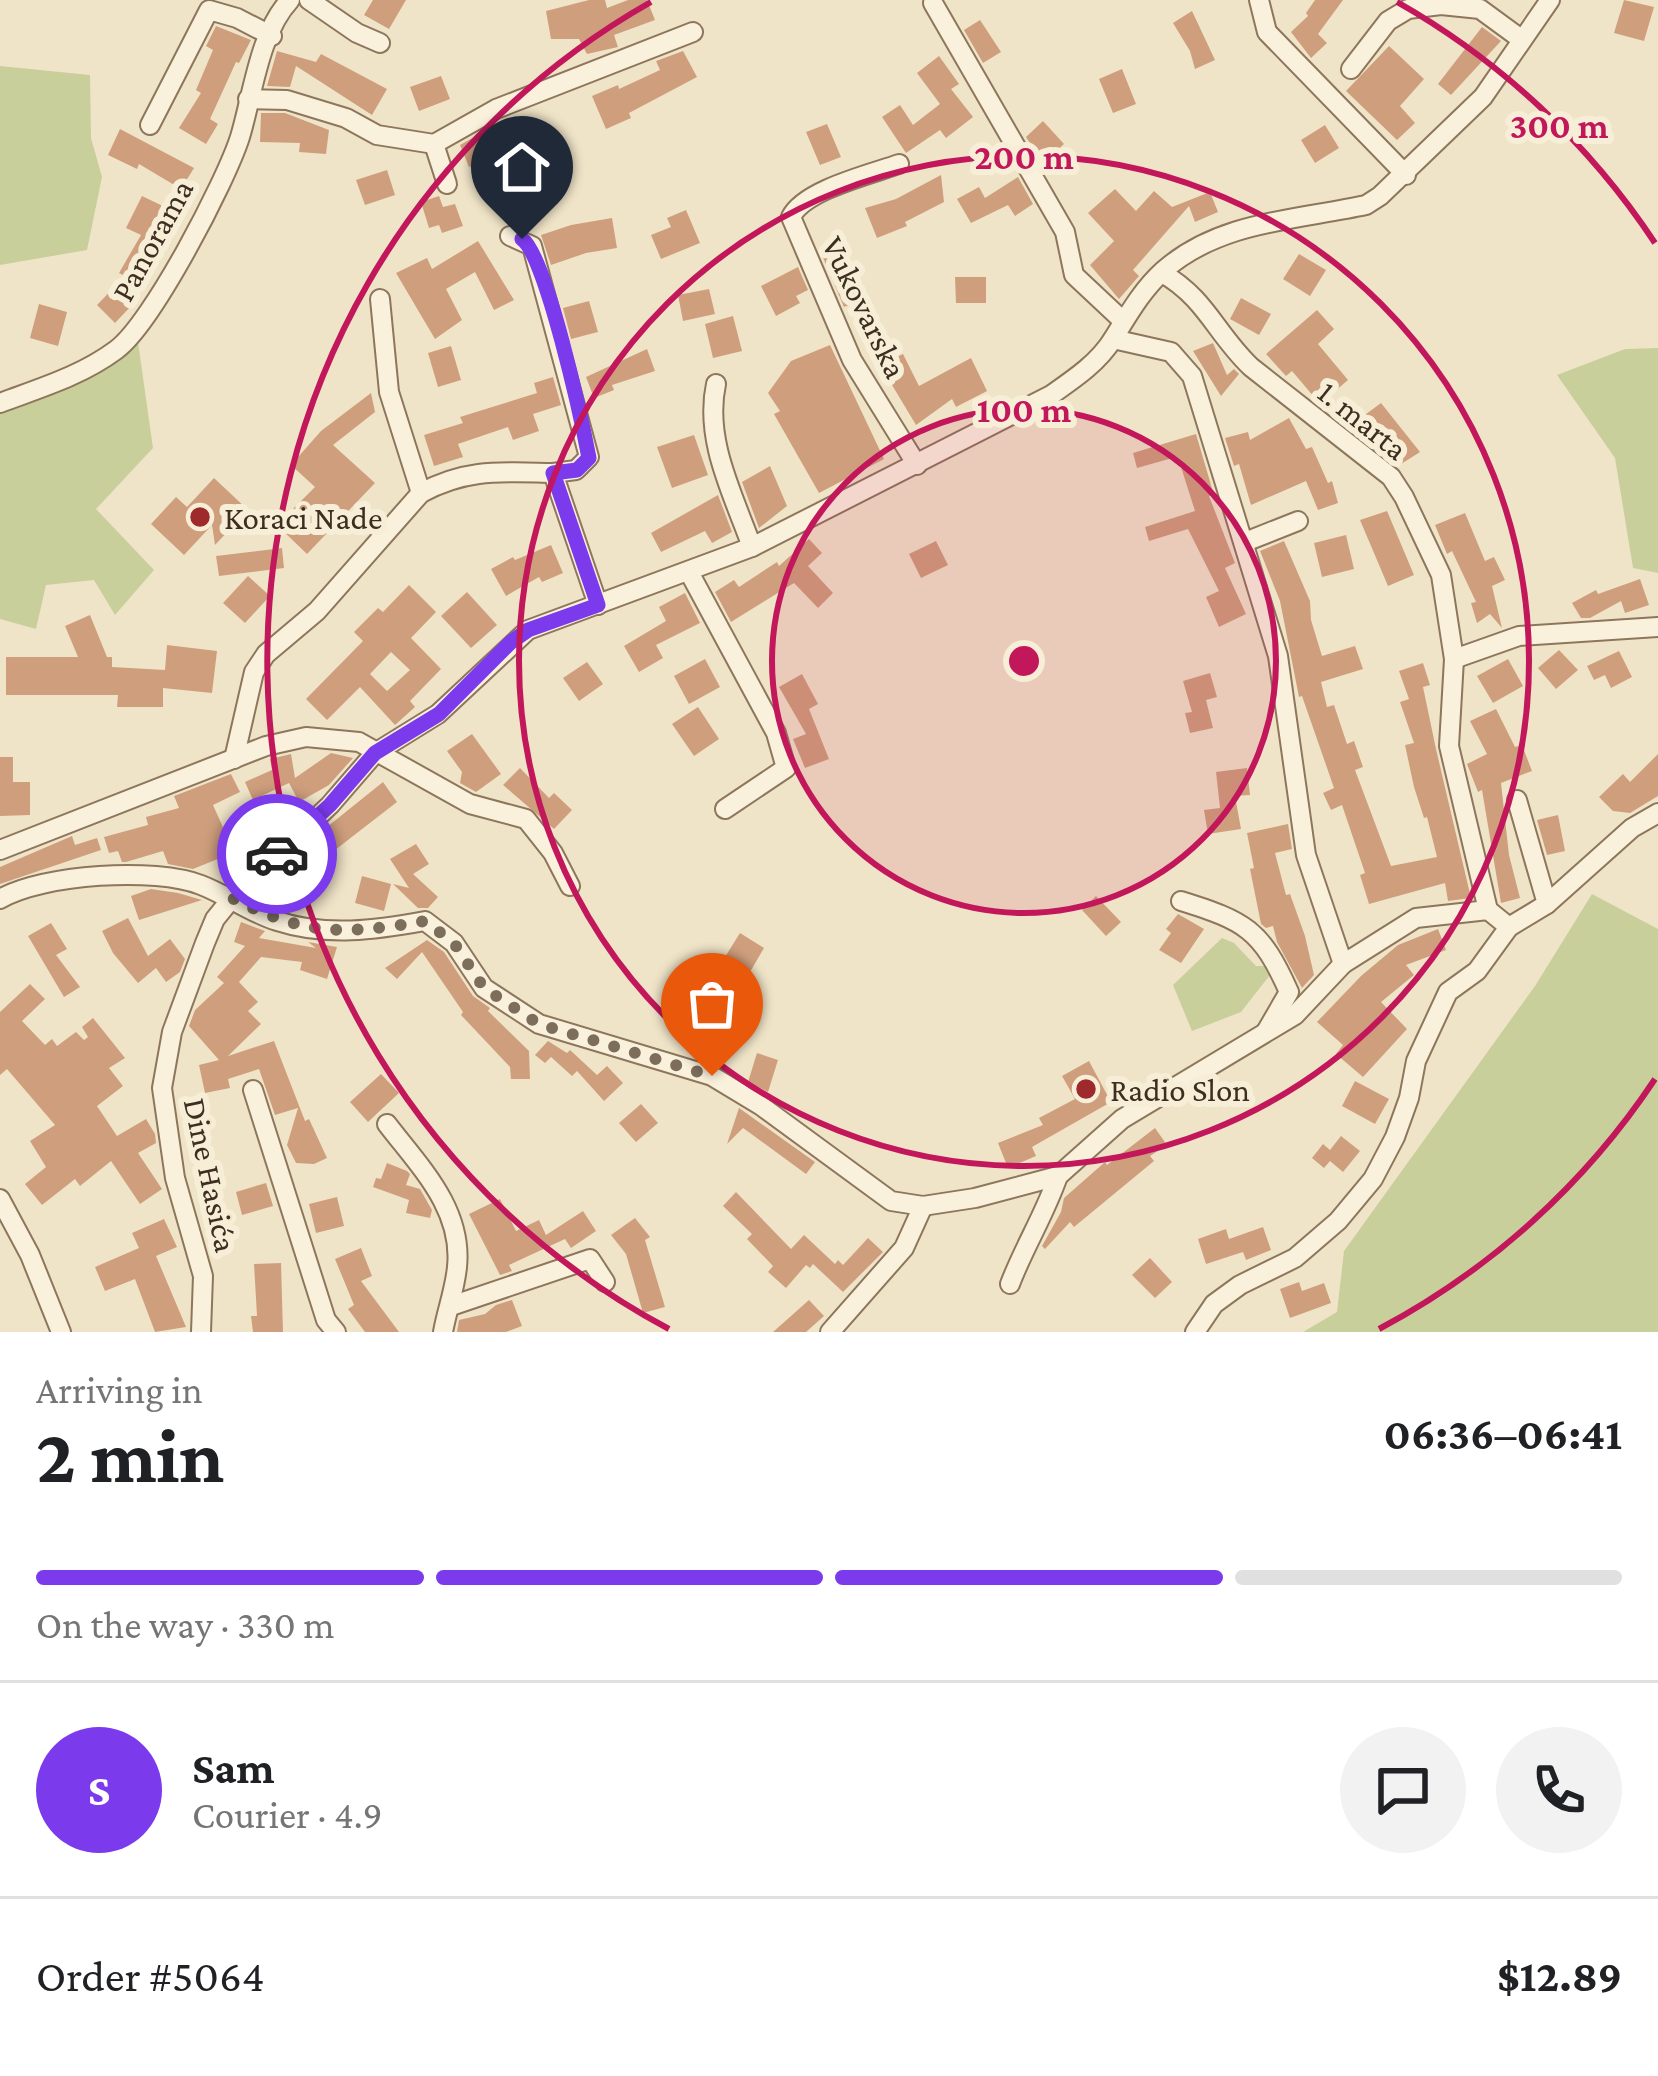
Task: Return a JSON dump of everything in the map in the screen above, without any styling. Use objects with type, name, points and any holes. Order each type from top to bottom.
[{"type":"street","points":[[309,0],[380,43]]},
{"type":"street","points":[[1259,0],[1267,32],[1406,175]]},
{"type":"street","points":[[232,898],[330,805],[375,753],[439,714],[528,630],[752,548],[1051,395],[1093,365],[1162,272],[1221,237],[1312,213],[1366,205],[1406,175],[1439,136],[1483,97],[1550,0]]},
{"type":"street","name":"Panorama","points":[[0,404],[77,375],[120,348],[144,321],[186,250],[239,139],[248,99],[285,3]]},
{"type":"street","points":[[933,3],[1065,232],[1074,275],[1118,329],[1171,352],[1192,376],[1278,656],[1306,855],[1343,964]]},
{"type":"street","points":[[1351,69],[1388,21],[1408,8],[1480,9],[1521,39]]},
{"type":"street","points":[[150,125],[209,10],[272,36]]},
{"type":"street","points":[[248,99],[287,100],[346,118],[377,135],[434,144],[496,109],[694,32]]},
{"type":"street","points":[[434,144],[447,184]]},
{"type":"street","name":"Vukovarska","points":[[899,164],[815,195],[796,207],[791,218],[852,360],[917,465]]},
{"type":"street","points":[[234,759],[254,672],[266,655],[317,611],[421,493],[451,477],[491,471],[577,470],[589,458],[532,246],[510,236]]},
{"type":"street","name":"1. marta","points":[[1162,272],[1187,287],[1251,368],[1390,477],[1404,497],[1441,575],[1454,659],[1449,746],[1488,910]]},
{"type":"street","points":[[380,299],[388,392],[421,493]]},
{"type":"street","points":[[716,383],[711,407],[713,436],[752,548]]},
{"type":"street","points":[[553,473],[598,605]]},
{"type":"street","points":[[1245,542],[1298,520]]},
{"type":"street","points":[[689,572],[776,733],[786,768],[725,808]]},
{"type":"street","points":[[1454,659],[1519,636],[1658,627]]},
{"type":"street","points":[[0,850],[266,746],[306,737],[359,742],[470,804],[526,820],[553,853],[570,886]]},
{"type":"street","points":[[1517,800],[1547,904]]},
{"type":"street","points":[[1196,1332],[1214,1304],[1240,1285],[1295,1258],[1338,1221],[1373,1179],[1395,1137],[1416,1061],[1448,992],[1477,970],[1509,927],[1547,904],[1632,827],[1658,813]]},
{"type":"street","points":[[0,898],[38,884],[153,877],[196,882],[276,921],[361,932],[425,921],[454,943],[484,988],[539,1024],[712,1076],[760,1105],[891,1201],[923,1206],[975,1198],[1058,1175],[1122,1119],[1295,1015],[1343,964],[1416,918],[1488,910],[1509,927]]},
{"type":"street","name":"Dine Hasića","points":[[201,1332],[203,1276],[175,1178],[162,1088],[168,1045],[205,943],[215,919],[232,898]]},
{"type":"street","points":[[1181,901],[1236,918],[1259,938],[1289,992],[1267,1030]]},
{"type":"street","points":[[253,1090],[326,1320],[336,1332]]},
{"type":"street","points":[[387,1124],[451,1212],[458,1260],[442,1332]]},
{"type":"street","points":[[1010,1284],[1058,1175]]},
{"type":"street","points":[[0,1199],[30,1255],[61,1332]]},
{"type":"street","points":[[830,1332],[904,1248],[923,1206]]},
{"type":"street","points":[[451,1306],[590,1259],[605,1282]]},
{"type":"green space","points":[[0,66],[90,75],[91,138],[102,177],[87,250],[0,265]]},
{"type":"green space","points":[[137,335],[153,448],[96,509],[154,570],[115,615],[94,580],[46,585],[36,629],[0,619],[0,400]]},
{"type":"green space","points":[[1658,348],[1658,573],[1633,568],[1615,458],[1557,375],[1625,349]]},
{"type":"green space","points":[[1592,894],[1658,929],[1658,1332],[1303,1332],[1337,1312],[1344,1251],[1535,986]]},
{"type":"green space","points":[[1222,938],[1234,943],[1256,966],[1277,966],[1241,1012],[1192,1031],[1173,985]]},
{"type":"building","points":[[373,0],[406,0],[389,29],[364,15]]},
{"type":"building","points":[[605,0],[607,8],[628,0],[647,0],[655,20],[614,35],[618,47],[587,54],[579,39],[551,39],[546,11]]},
{"type":"building","points":[[1315,0],[1343,0],[1318,34],[1327,43],[1311,58],[1291,32],[1308,16]]},
{"type":"building","points":[[1624,0],[1654,7],[1644,41],[1614,33]]},
{"type":"building","points":[[1192,11],[1215,60],[1195,69],[1173,23]]},
{"type":"building","points":[[980,20],[1001,52],[983,63],[964,30]]},
{"type":"building","points":[[216,26],[251,40],[210,119],[218,124],[206,144],[179,128],[201,93],[196,90],[213,50],[206,46]]},
{"type":"building","points":[[1482,27],[1501,41],[1451,95],[1438,84]]},
{"type":"building","points":[[1389,46],[1424,79],[1400,106],[1415,123],[1397,140],[1346,91]]},
{"type":"building","points":[[277,51],[316,62],[321,54],[387,89],[372,115],[296,66],[290,87],[267,86]]},
{"type":"building","points":[[683,51],[697,77],[606,129],[592,96],[660,70],[656,61]]},
{"type":"building","points":[[939,56],[959,84],[951,89],[973,117],[946,138],[940,130],[906,153],[882,117],[900,105],[913,125],[940,104],[917,73]]},
{"type":"building","points":[[1122,69],[1136,104],[1113,113],[1099,79]]},
{"type":"building","points":[[441,76],[450,99],[419,111],[410,87]]},
{"type":"building","points":[[261,113],[285,113],[329,130],[326,154],[299,152],[300,143],[260,142]]},
{"type":"building","points":[[1043,121],[1064,144],[1043,163],[1026,137]]},
{"type":"building","points":[[827,124],[841,157],[820,165],[806,132]]},
{"type":"building","points":[[1325,125],[1339,148],[1315,163],[1301,140]]},
{"type":"building","points":[[490,128],[501,155],[469,167],[460,145]]},
{"type":"building","points":[[120,129],[194,168],[181,189],[139,164],[137,169],[108,155]]},
{"type":"building","points":[[387,170],[395,195],[365,205],[356,180]]},
{"type":"building","points":[[941,175],[944,202],[905,222],[907,226],[877,238],[865,208],[896,199]]},
{"type":"building","points":[[1018,177],[1033,204],[1015,216],[1008,205],[971,223],[957,199],[979,187],[985,198]]},
{"type":"building","points":[[1115,189],[1136,211],[1154,191],[1172,207],[1210,192],[1218,212],[1195,222],[1189,206],[1133,270],[1139,276],[1119,299],[1090,265],[1114,241],[1088,213]]},
{"type":"building","points":[[142,196],[167,208],[142,260],[151,266],[130,301],[133,304],[115,323],[97,305],[125,276],[119,273],[141,235],[126,228]]},
{"type":"building","points":[[439,196],[443,207],[455,204],[463,226],[442,233],[439,225],[429,228],[421,202]]},
{"type":"building","points":[[686,210],[700,243],[661,259],[651,235],[671,227],[667,218]]},
{"type":"building","points":[[612,218],[617,248],[551,265],[541,235]]},
{"type":"building","points":[[478,241],[514,300],[494,310],[475,272],[446,289],[462,320],[435,339],[396,273],[427,258],[432,269]]},
{"type":"building","points":[[838,247],[861,300],[844,307],[822,255]]},
{"type":"building","points":[[1299,254],[1326,270],[1310,296],[1283,279]]},
{"type":"building","points":[[798,267],[808,290],[796,296],[800,303],[776,316],[761,286]]},
{"type":"building","points":[[955,277],[986,277],[986,303],[956,303]]},
{"type":"building","points":[[709,289],[715,314],[683,321],[678,295]]},
{"type":"building","points":[[1241,298],[1271,314],[1259,335],[1230,319]]},
{"type":"building","points":[[589,301],[598,332],[571,339],[563,308]]},
{"type":"building","points":[[39,304],[67,312],[58,346],[30,338]]},
{"type":"building","points":[[1317,310],[1334,329],[1318,344],[1348,380],[1320,404],[1292,371],[1286,376],[1266,354]]},
{"type":"building","points":[[733,316],[742,351],[713,358],[705,324]]},
{"type":"building","points":[[1213,343],[1227,375],[1234,369],[1239,374],[1221,396],[1193,351]]},
{"type":"building","points":[[830,345],[884,459],[819,493],[774,414],[780,411],[768,393],[791,361]]},
{"type":"building","points":[[451,346],[461,380],[438,387],[428,353]]},
{"type":"building","points":[[647,349],[655,371],[612,385],[614,390],[594,398],[586,377]]},
{"type":"building","points":[[903,354],[919,386],[971,358],[987,391],[956,407],[952,399],[916,425],[880,365]]},
{"type":"building","points":[[553,377],[561,405],[533,414],[539,431],[513,440],[508,427],[458,444],[463,457],[434,466],[424,435],[463,423],[460,417],[537,393],[534,383]]},
{"type":"building","points":[[371,393],[375,412],[333,445],[375,483],[307,554],[280,528],[280,522],[315,487],[291,465],[321,431]]},
{"type":"building","points":[[1381,403],[1420,452],[1398,466],[1376,439],[1370,444],[1350,426]]},
{"type":"building","points":[[1289,418],[1306,449],[1312,447],[1328,483],[1332,481],[1338,503],[1318,510],[1306,481],[1251,505],[1239,464],[1234,466],[1225,438],[1248,432],[1250,440]]},
{"type":"building","points":[[1196,434],[1214,495],[1209,496],[1235,563],[1225,568],[1246,614],[1219,627],[1206,597],[1219,591],[1188,529],[1149,541],[1145,527],[1195,511],[1181,467],[1176,457],[1137,468],[1133,453]]},
{"type":"building","points":[[694,435],[708,475],[672,488],[657,447]]},
{"type":"building","points":[[770,466],[787,506],[759,528],[742,482]]},
{"type":"building","name":"Koraci Nade","points":[[214,478],[248,510],[215,545],[212,525],[184,555],[151,524],[176,497],[187,507]]},
{"type":"building","points":[[718,495],[732,532],[712,543],[705,531],[661,552],[651,533]]},
{"type":"building","points":[[1387,511],[1414,575],[1388,586],[1360,520]]},
{"type":"building","points":[[1465,513],[1485,561],[1494,557],[1505,580],[1492,586],[1502,628],[1490,614],[1477,623],[1471,603],[1476,602],[1435,525]]},
{"type":"building","points":[[1346,535],[1354,569],[1322,577],[1314,543]]},
{"type":"building","points":[[809,539],[822,553],[808,566],[833,593],[818,608],[794,583],[731,622],[715,592],[734,580],[739,587],[777,562],[779,566]]},
{"type":"building","points":[[936,541],[948,565],[921,578],[909,554]]},
{"type":"building","points":[[1284,541],[1310,601],[1322,656],[1355,646],[1363,669],[1321,682],[1327,707],[1334,705],[1347,744],[1354,741],[1363,767],[1355,770],[1391,866],[1437,857],[1414,787],[1405,745],[1414,743],[1400,702],[1409,699],[1399,671],[1423,663],[1430,685],[1423,687],[1471,898],[1448,901],[1445,883],[1369,904],[1360,875],[1365,873],[1342,805],[1331,810],[1323,793],[1334,788],[1299,697],[1280,601],[1260,551]]},
{"type":"building","points":[[551,545],[563,573],[542,582],[539,577],[506,596],[491,569]]},
{"type":"building","points":[[282,548],[284,568],[219,576],[216,556]]},
{"type":"building","points":[[248,576],[270,596],[245,623],[223,603]]},
{"type":"building","points":[[1640,579],[1649,605],[1625,613],[1621,601],[1581,618],[1572,603],[1596,590],[1598,594]]},
{"type":"building","points":[[409,585],[436,612],[411,638],[441,669],[410,701],[415,707],[395,725],[360,687],[327,720],[306,699],[363,641],[354,632],[378,608],[383,612]],"holes":[[[391,652],[410,670],[387,691],[370,674]]]},
{"type":"building","points":[[467,592],[497,625],[471,648],[441,616]]},
{"type":"building","points":[[685,593],[700,623],[656,645],[663,658],[639,672],[624,646],[666,621],[659,607]]},
{"type":"building","points":[[90,615],[107,657],[112,657],[112,667],[165,670],[167,645],[217,651],[212,693],[163,688],[163,707],[117,707],[118,695],[6,695],[6,657],[78,657],[65,626]]},
{"type":"building","points":[[1559,650],[1578,670],[1556,689],[1538,668]]},
{"type":"building","points":[[1619,651],[1632,677],[1611,688],[1605,675],[1594,680],[1587,666]]},
{"type":"building","points":[[705,659],[720,687],[689,704],[674,676]]},
{"type":"building","points":[[1508,659],[1523,686],[1493,703],[1477,676]]},
{"type":"building","points":[[587,662],[603,684],[579,701],[563,678]]},
{"type":"building","points":[[1210,673],[1217,697],[1206,700],[1213,728],[1190,733],[1185,713],[1192,712],[1183,681]]},
{"type":"building","points":[[802,674],[818,704],[809,709],[829,759],[805,768],[793,739],[806,734],[779,687]]},
{"type":"building","points":[[698,707],[719,739],[694,756],[672,724]]},
{"type":"building","points":[[1496,709],[1515,747],[1522,745],[1532,771],[1501,783],[1509,855],[1520,898],[1501,903],[1482,790],[1478,792],[1467,764],[1487,754],[1470,721]]},
{"type":"building","points":[[472,734],[501,774],[476,792],[460,783],[462,772],[447,751]]},
{"type":"building","points":[[331,753],[353,758],[329,785],[299,802],[289,783],[253,800],[245,782],[272,770],[270,759],[291,754],[295,778]]},
{"type":"building","points":[[1658,754],[1658,796],[1630,813],[1613,811],[1599,797],[1623,774],[1630,782]]},
{"type":"building","points":[[0,757],[13,757],[13,782],[30,782],[30,815],[0,816]]},
{"type":"building","points":[[520,768],[549,798],[554,793],[572,810],[554,829],[503,785]]},
{"type":"building","points":[[1247,768],[1250,795],[1235,796],[1241,829],[1208,834],[1204,810],[1220,808],[1216,772]]},
{"type":"building","points":[[231,774],[240,792],[213,805],[226,834],[254,823],[256,831],[270,826],[275,839],[262,843],[263,850],[243,858],[240,850],[193,869],[168,864],[163,851],[126,862],[118,851],[109,853],[104,837],[148,825],[146,817],[179,808],[174,796]]},
{"type":"building","points":[[383,782],[397,802],[335,850],[322,831]]},
{"type":"building","points":[[1558,815],[1565,851],[1547,855],[1537,820]]},
{"type":"building","points":[[1288,824],[1292,849],[1275,853],[1314,975],[1302,988],[1273,926],[1261,924],[1250,869],[1254,868],[1247,833]]},
{"type":"building","points":[[72,836],[75,845],[97,838],[101,850],[0,884],[0,867]]},
{"type":"building","points":[[416,844],[429,864],[413,874],[438,897],[428,908],[418,908],[393,884],[409,888],[390,859]]},
{"type":"building","points":[[362,876],[391,884],[384,911],[355,903]]},
{"type":"building","points":[[151,889],[202,900],[139,920],[131,896]]},
{"type":"building","points":[[1096,896],[1121,922],[1106,936],[1082,910]]},
{"type":"building","points":[[1178,914],[1204,929],[1181,963],[1159,950],[1171,933],[1166,929]]},
{"type":"building","points":[[128,918],[148,956],[170,939],[185,959],[180,972],[166,982],[156,968],[138,983],[102,931]]},
{"type":"building","points":[[241,922],[265,931],[259,938],[337,947],[327,979],[300,970],[302,962],[261,957],[239,982],[258,1002],[248,1011],[261,1024],[228,1056],[274,1041],[305,1121],[309,1119],[327,1158],[314,1164],[296,1163],[287,1145],[298,1108],[275,1115],[259,1069],[228,1079],[230,1088],[205,1093],[199,1065],[219,1060],[189,1026],[195,1010],[224,983],[217,977],[245,946],[234,942]]},
{"type":"building","points":[[51,923],[67,949],[56,955],[80,987],[64,997],[28,936]]},
{"type":"building","points":[[1438,929],[1446,950],[1406,965],[1414,975],[1381,1002],[1407,1029],[1363,1077],[1336,1054],[1343,1045],[1317,1022],[1398,945]]},
{"type":"building","points":[[740,933],[764,948],[750,972],[725,957]]},
{"type":"building","points":[[427,940],[444,952],[473,996],[529,1051],[530,1079],[511,1079],[510,1067],[461,1015],[422,952],[397,979],[385,968]]},
{"type":"building","points":[[30,984],[45,999],[22,1021],[45,1045],[52,1039],[57,1046],[76,1032],[84,1040],[88,1037],[82,1027],[93,1018],[125,1058],[109,1068],[123,1086],[97,1106],[117,1136],[146,1119],[155,1134],[156,1143],[138,1153],[162,1189],[140,1204],[111,1161],[80,1186],[75,1179],[42,1205],[25,1184],[46,1167],[30,1141],[55,1125],[7,1069],[0,1075],[0,1012]]},
{"type":"building","points":[[548,1041],[567,1053],[570,1050],[597,1075],[607,1066],[623,1083],[604,1101],[577,1071],[572,1076],[551,1057],[545,1063],[535,1055]]},
{"type":"building","points":[[757,1053],[778,1060],[768,1092],[748,1082]]},
{"type":"building","points":[[1089,1061],[1111,1102],[1032,1147],[1036,1156],[1008,1168],[998,1143],[1043,1125],[1039,1118],[1075,1099],[1062,1076]]},
{"type":"building","points":[[381,1074],[399,1093],[368,1122],[350,1102]]},
{"type":"building","points":[[1355,1081],[1389,1099],[1375,1124],[1342,1106]]},
{"type":"building","points":[[641,1104],[658,1123],[636,1142],[619,1123]]},
{"type":"building","points":[[739,1108],[815,1162],[806,1174],[743,1128],[727,1144]]},
{"type":"building","points":[[1155,1128],[1167,1145],[1150,1156],[1154,1161],[1074,1227],[1070,1222],[1045,1249],[1042,1246],[1064,1198]]},
{"type":"building","points":[[1341,1136],[1360,1151],[1343,1172],[1330,1161],[1324,1168],[1312,1158],[1323,1144],[1330,1150]]},
{"type":"building","points":[[387,1163],[410,1174],[406,1185],[420,1189],[432,1210],[430,1218],[406,1213],[409,1200],[373,1187]]},
{"type":"building","points":[[266,1183],[273,1206],[242,1215],[236,1192]]},
{"type":"building","points":[[736,1192],[791,1249],[804,1235],[835,1264],[838,1260],[843,1265],[868,1238],[883,1252],[843,1292],[813,1264],[806,1265],[786,1288],[768,1272],[773,1266],[747,1239],[752,1234],[723,1206]]},
{"type":"building","points":[[337,1197],[344,1226],[316,1233],[309,1204]]},
{"type":"building","points":[[500,1199],[516,1231],[539,1220],[546,1235],[583,1211],[596,1231],[571,1248],[565,1239],[509,1265],[512,1271],[500,1275],[469,1214]]},
{"type":"building","points":[[635,1218],[650,1237],[645,1240],[665,1307],[643,1313],[626,1254],[611,1235]]},
{"type":"building","points":[[164,1219],[177,1247],[156,1256],[186,1327],[155,1332],[135,1279],[105,1291],[95,1267],[139,1248],[132,1233]]},
{"type":"building","points":[[1263,1227],[1271,1250],[1246,1260],[1243,1252],[1206,1264],[1198,1239],[1226,1229],[1229,1239]]},
{"type":"building","points":[[361,1248],[372,1276],[361,1281],[399,1332],[365,1332],[348,1309],[354,1305],[335,1259]]},
{"type":"building","points":[[1150,1258],[1172,1282],[1155,1298],[1132,1275]]},
{"type":"building","points":[[281,1263],[283,1332],[253,1332],[251,1316],[257,1316],[254,1264]]},
{"type":"building","points":[[1299,1282],[1302,1291],[1324,1283],[1331,1303],[1290,1318],[1280,1289]]},
{"type":"building","points":[[521,1297],[512,1300],[522,1326],[506,1332],[457,1332],[459,1320],[485,1314],[496,1305]]},
{"type":"building","points":[[809,1300],[824,1316],[806,1332],[773,1332]]},
{"type":"way so far","points":[[277,854],[232,898],[276,921],[326,929],[361,932],[425,921],[454,943],[484,988],[539,1024],[712,1076]]},
{"type":"place","name":"Koraci Nade","points":[[200,517]]},
{"type":"place","name":"Radio Slon","points":[[1086,1089]]},
{"type":"route","points":[[277,854],[352,783],[375,753],[439,714],[511,642],[528,630],[598,605],[553,473],[577,470],[589,458],[583,425],[544,279],[532,246],[522,239]]}]
